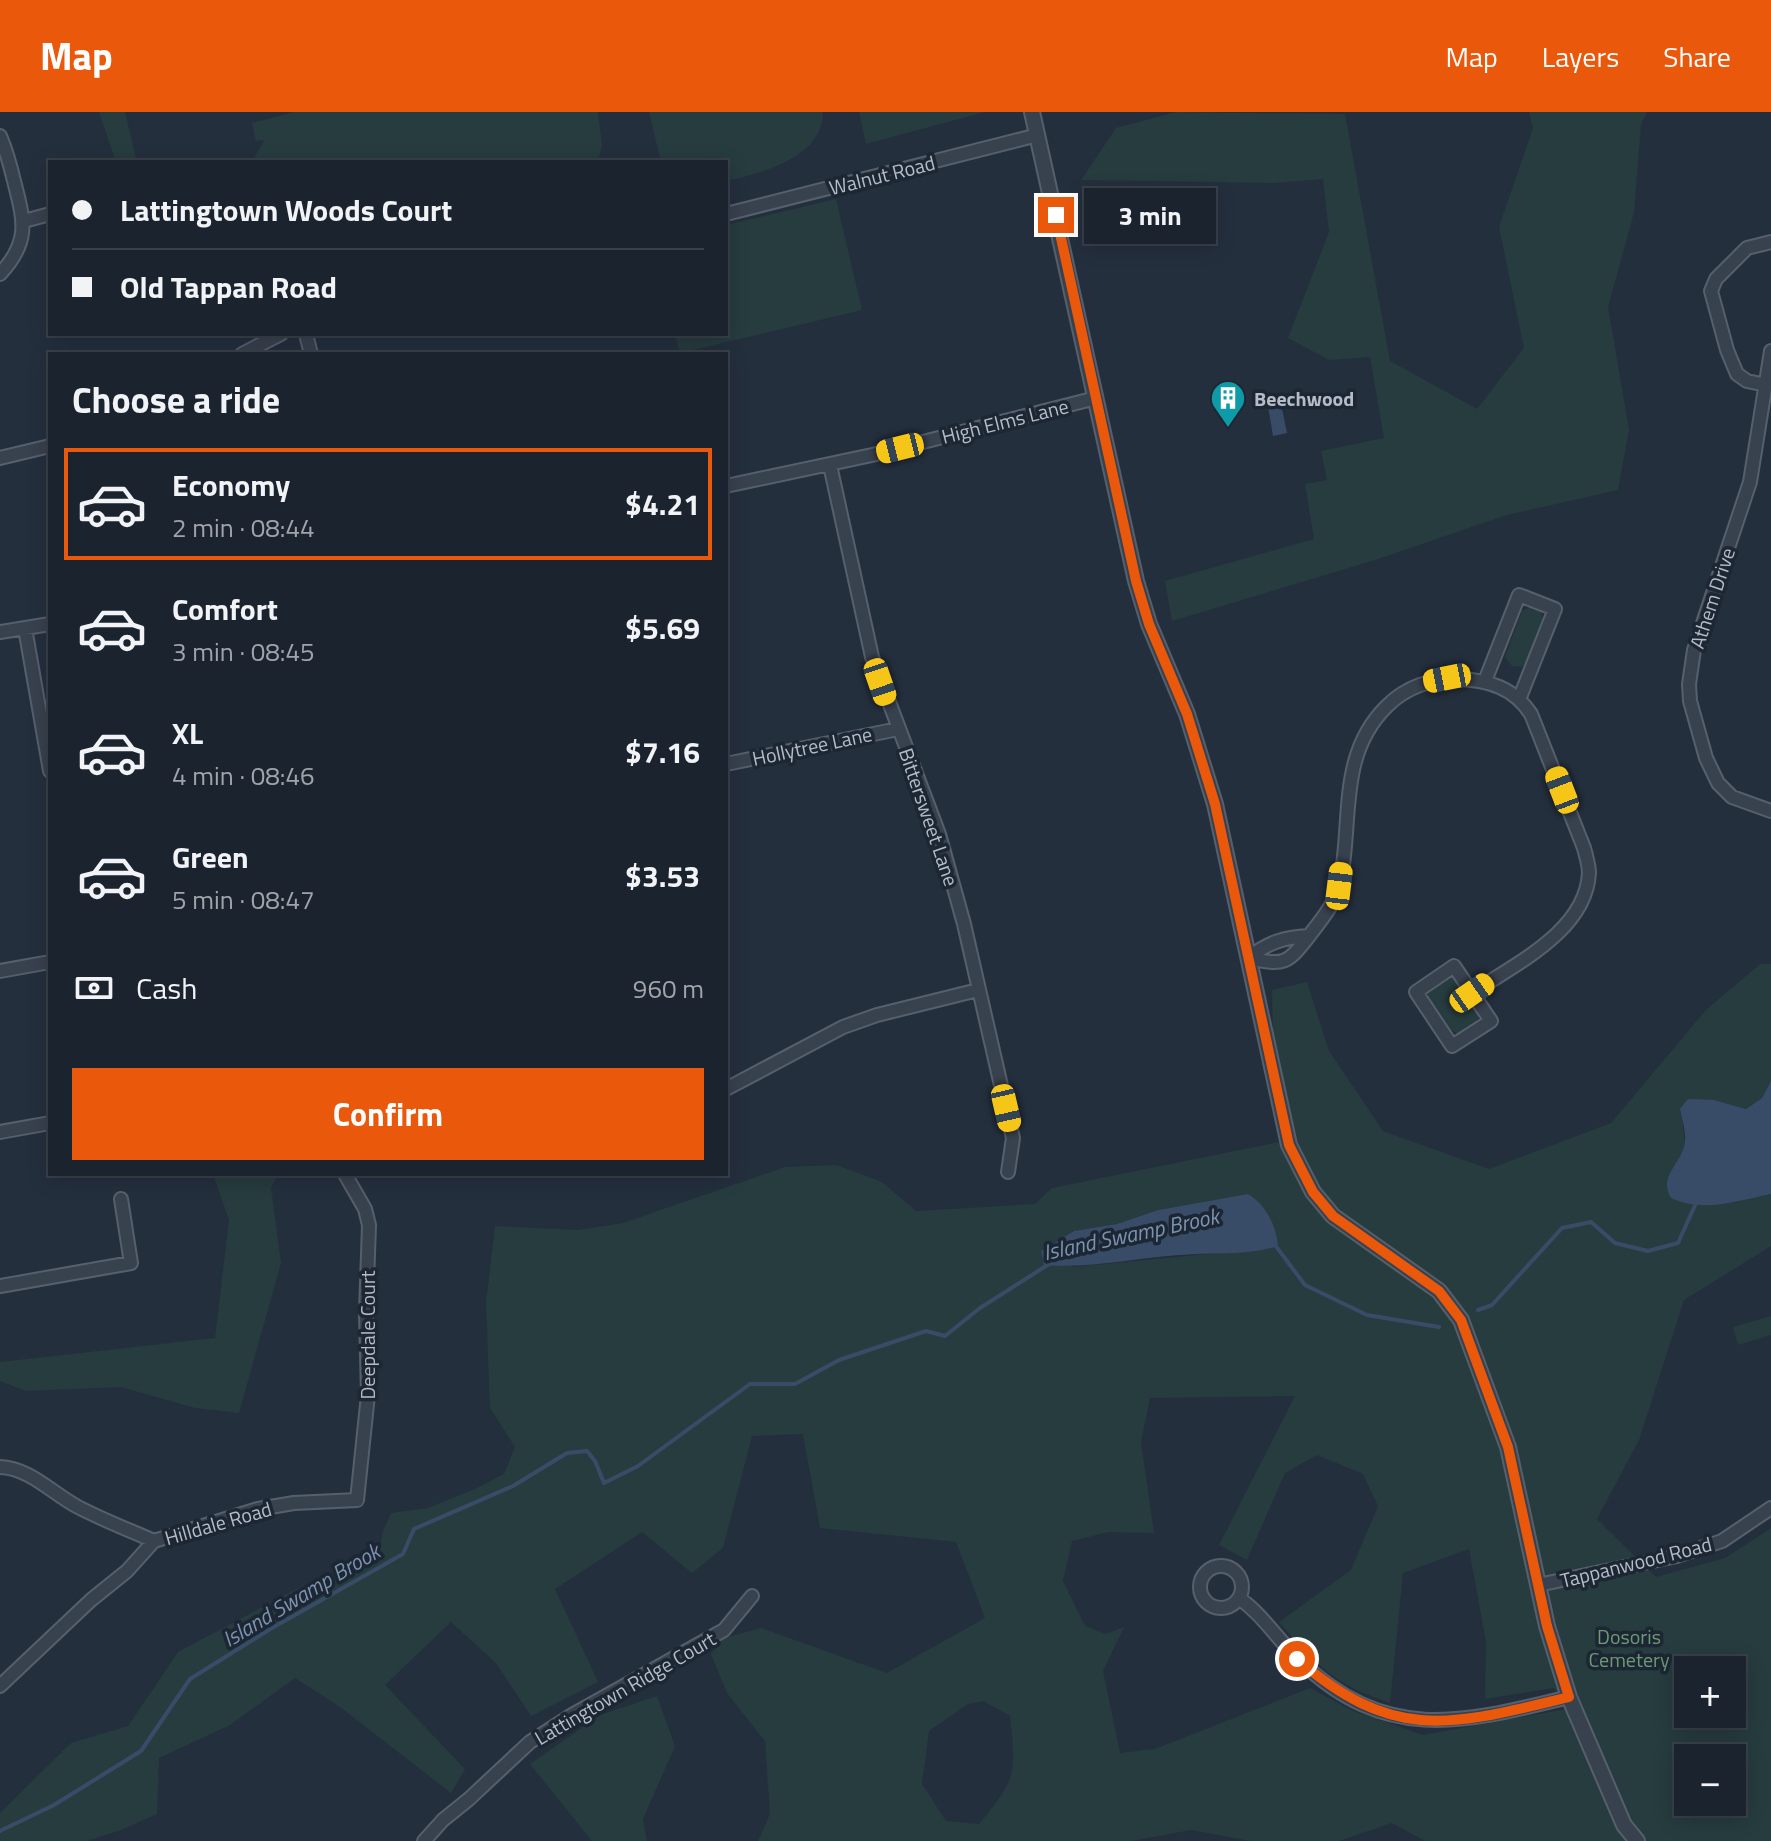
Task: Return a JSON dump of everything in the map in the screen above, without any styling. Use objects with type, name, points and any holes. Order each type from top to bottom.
[{"type":"street","points":[[1032,112],[1136,581],[1149,624],[1187,714],[1215,804],[1289,1145],[1313,1192],[1333,1216],[1439,1291],[1461,1320],[1508,1447],[1538,1585],[1569,1697],[1624,1825],[1637,1841]]},
{"type":"street","name":"Walnut Road","points":[[728,213],[1038,135]]},
{"type":"street","points":[[0,136],[24,221],[17,251],[0,274]]},
{"type":"street","points":[[24,221],[48,215]]},
{"type":"street","points":[[1766,385],[1747,381],[1737,374],[1711,291],[1716,279],[1747,248],[1771,242]]},
{"type":"street","points":[[246,352],[277,336]]},
{"type":"street","name":"Athem Drive","points":[[1771,351],[1750,482],[1694,650],[1689,684],[1690,701],[1706,758],[1718,783],[1732,797],[1771,811]]},
{"type":"street","name":"High Elms Lane","points":[[728,486],[830,465],[1096,398]]},
{"type":"street","points":[[0,458],[48,446]]},
{"type":"street","name":"Bittersweet Lane","points":[[830,465],[872,657],[939,834],[1013,1138],[1008,1172]]},
{"type":"street","points":[[1485,681],[1519,595],[1555,609],[1520,697]]},
{"type":"street","points":[[0,632],[48,624]]},
{"type":"street","points":[[25,628],[48,760]]},
{"type":"street","points":[[1248,958],[1274,964],[1294,957],[1326,915],[1339,886],[1352,772],[1359,744],[1375,718],[1397,695],[1423,683],[1447,678],[1485,681],[1520,697],[1540,732],[1584,848],[1589,871],[1577,912],[1564,929],[1472,993]]},
{"type":"street","name":"Hollytree Lane","points":[[728,764],[898,729]]},
{"type":"street","points":[[1248,958],[1267,943],[1287,937],[1309,936]]},
{"type":"street","points":[[0,971],[48,962]]},
{"type":"street","points":[[1454,966],[1472,993],[1491,1021],[1452,1046],[1416,992],[1454,966]]},
{"type":"street","points":[[728,1088],[843,1027],[877,1015],[978,990]]},
{"type":"street","points":[[0,1132],[48,1123]]},
{"type":"street","name":"Deepdale Court","points":[[346,1176],[365,1209],[369,1225],[366,1313],[368,1395],[357,1500]]},
{"type":"street","points":[[0,1286],[131,1263],[121,1199]]},
{"type":"street","name":"Hilldale Road","points":[[0,1467],[13,1468],[36,1479],[79,1508],[154,1541],[258,1509],[294,1503],[357,1500]]},
{"type":"street","name":"Tappanwood Road","points":[[1538,1585],[1677,1556],[1722,1541],[1771,1508]]},
{"type":"street","points":[[0,1686],[91,1600],[127,1571],[154,1541]]},
{"type":"street","name":"Lattingtown Ridge Court","points":[[424,1841],[530,1742],[724,1630],[752,1596]]},
{"type":"street","points":[[1239,1598],[1260,1616],[1297,1659],[1324,1682],[1358,1703],[1395,1716],[1422,1721],[1459,1721],[1569,1697]]},
{"type":"green space","points":[[99,112],[125,112],[137,160],[115,160]]},
{"type":"green space","points":[[294,112],[598,112],[602,145],[598,160],[253,160],[264,140],[256,141],[252,123]]},
{"type":"green space","points":[[649,112],[823,112],[820,128],[802,152],[756,173],[728,180],[728,160],[661,160]]},
{"type":"green space","points":[[859,112],[985,112],[866,144]]},
{"type":"green space","points":[[1176,112],[1345,114],[1390,361],[1477,409],[1524,348],[1499,227],[1533,128],[1529,112],[1647,112],[1641,124],[1634,213],[1608,307],[1629,430],[1618,490],[1507,515],[1375,560],[1172,621],[1165,581],[1314,539],[1305,484],[1327,480],[1321,451],[1384,438],[1370,357],[1329,360],[1288,338],[1329,232],[1323,179],[1275,183],[1081,180],[1116,128]]},
{"type":"green space","points":[[836,199],[862,310],[680,352],[676,336],[728,336],[728,225]]},
{"type":"green space","points":[[1532,606],[1540,610],[1543,619],[1526,664],[1512,666],[1505,657],[1522,611]]},
{"type":"green space","name":"Dosoris Cemetery","points":[[1760,964],[1771,964],[1771,1081],[1762,1098],[1746,1109],[1714,1100],[1680,1109],[1683,1148],[1672,1169],[1732,1203],[1771,1194],[1771,1246],[1684,1300],[1639,1440],[1597,1519],[1656,1577],[1725,1558],[1771,1528],[1771,1841],[1425,1841],[1392,1823],[1339,1841],[1250,1841],[1191,1830],[1132,1841],[758,1841],[770,1814],[765,1741],[727,1693],[711,1654],[724,1638],[761,1628],[887,1673],[985,1618],[956,1542],[820,1528],[803,1434],[752,1436],[723,1548],[692,1573],[642,1532],[555,1589],[598,1682],[531,1716],[496,1663],[451,1622],[385,1685],[465,1769],[451,1793],[340,1707],[295,1678],[230,1725],[159,1758],[157,1814],[87,1841],[0,1841],[0,1813],[71,1743],[128,1726],[178,1652],[304,1585],[377,1562],[383,1531],[391,1513],[428,1508],[504,1474],[515,1447],[490,1408],[486,1302],[495,1226],[578,1230],[623,1223],[785,1167],[837,1165],[882,1182],[916,1211],[1035,1204],[1052,1188],[1284,1141],[1273,1039],[1272,990],[1307,982],[1329,1051],[1383,1131],[1489,1169],[1611,1123],[1706,1010]],"holes":[[[1248,1194],[1217,1253],[1074,1267],[1041,1251],[1074,1231],[1117,1224],[1158,1210]],[[1295,1396],[1219,1545],[1247,1560],[1285,1473],[1317,1455],[1363,1474],[1378,1506],[1351,1570],[1279,1622],[1304,1650],[1340,1681],[1390,1703],[1403,1573],[1469,1549],[1486,1642],[1485,1699],[1554,1688],[1566,1709],[1423,1735],[1351,1710],[1310,1688],[1155,1749],[1120,1753],[1103,1671],[1124,1627],[1106,1634],[1085,1626],[1063,1581],[1072,1541],[1108,1532],[1154,1533],[1141,1442],[1150,1398]],[[983,1701],[1010,1716],[1013,1751],[1011,1775],[1001,1796],[979,1824],[946,1821],[922,1784],[929,1731],[968,1704]]]},
{"type":"green space","points":[[1449,975],[1454,977],[1479,1016],[1476,1023],[1458,1034],[1451,1030],[1426,993]]},
{"type":"green space","points":[[214,1176],[277,1176],[271,1188],[281,1263],[239,1413],[195,1408],[121,1387],[26,1391],[0,1381],[0,1362],[215,1338],[229,1220]]},
{"type":"green space","points":[[1771,1316],[1771,1335],[1738,1345],[1733,1327]]},
{"type":"green space","points":[[657,1696],[675,1746],[643,1819],[647,1841],[592,1841],[530,1764],[600,1715]]},
{"type":"water","points":[[1281,404],[1287,433],[1273,436],[1268,406]]},
{"type":"water","points":[[1771,1081],[1771,1194],[1708,1205],[1695,1205],[1671,1198],[1667,1182],[1684,1148],[1685,1133],[1680,1109],[1688,1099],[1714,1100],[1746,1109],[1762,1098]]},
{"type":"water","points":[[1248,1194],[1269,1216],[1278,1246],[1242,1252],[1095,1264],[1044,1265],[1041,1251],[1074,1231],[1117,1224],[1158,1210]]},
{"type":"waterway","name":"Island Swamp Brook","points":[[1478,1310],[1492,1305],[1562,1228],[1591,1222],[1615,1243],[1648,1251],[1678,1243],[1696,1203]]},
{"type":"waterway","name":"Island Swamp Brook","points":[[1275,1245],[1305,1285],[1367,1315],[1439,1327]]},
{"type":"waterway","name":"Island Swamp Brook","points":[[0,1831],[54,1805],[141,1751],[190,1679],[272,1628],[403,1554],[414,1529],[513,1486],[567,1453],[587,1451],[604,1483],[638,1466],[750,1384],[795,1384],[839,1360],[926,1331],[945,1336],[980,1308],[1049,1264]]},
{"type":"place","name":"Beechwood","points":[[1228,429]]},
{"type":"route","points":[[1056,215],[1136,581],[1149,624],[1187,714],[1215,804],[1289,1145],[1313,1192],[1333,1216],[1439,1291],[1461,1320],[1480,1364],[1508,1447],[1547,1626],[1569,1697],[1459,1721],[1422,1721],[1395,1716],[1358,1703],[1324,1682],[1297,1659]]}]
